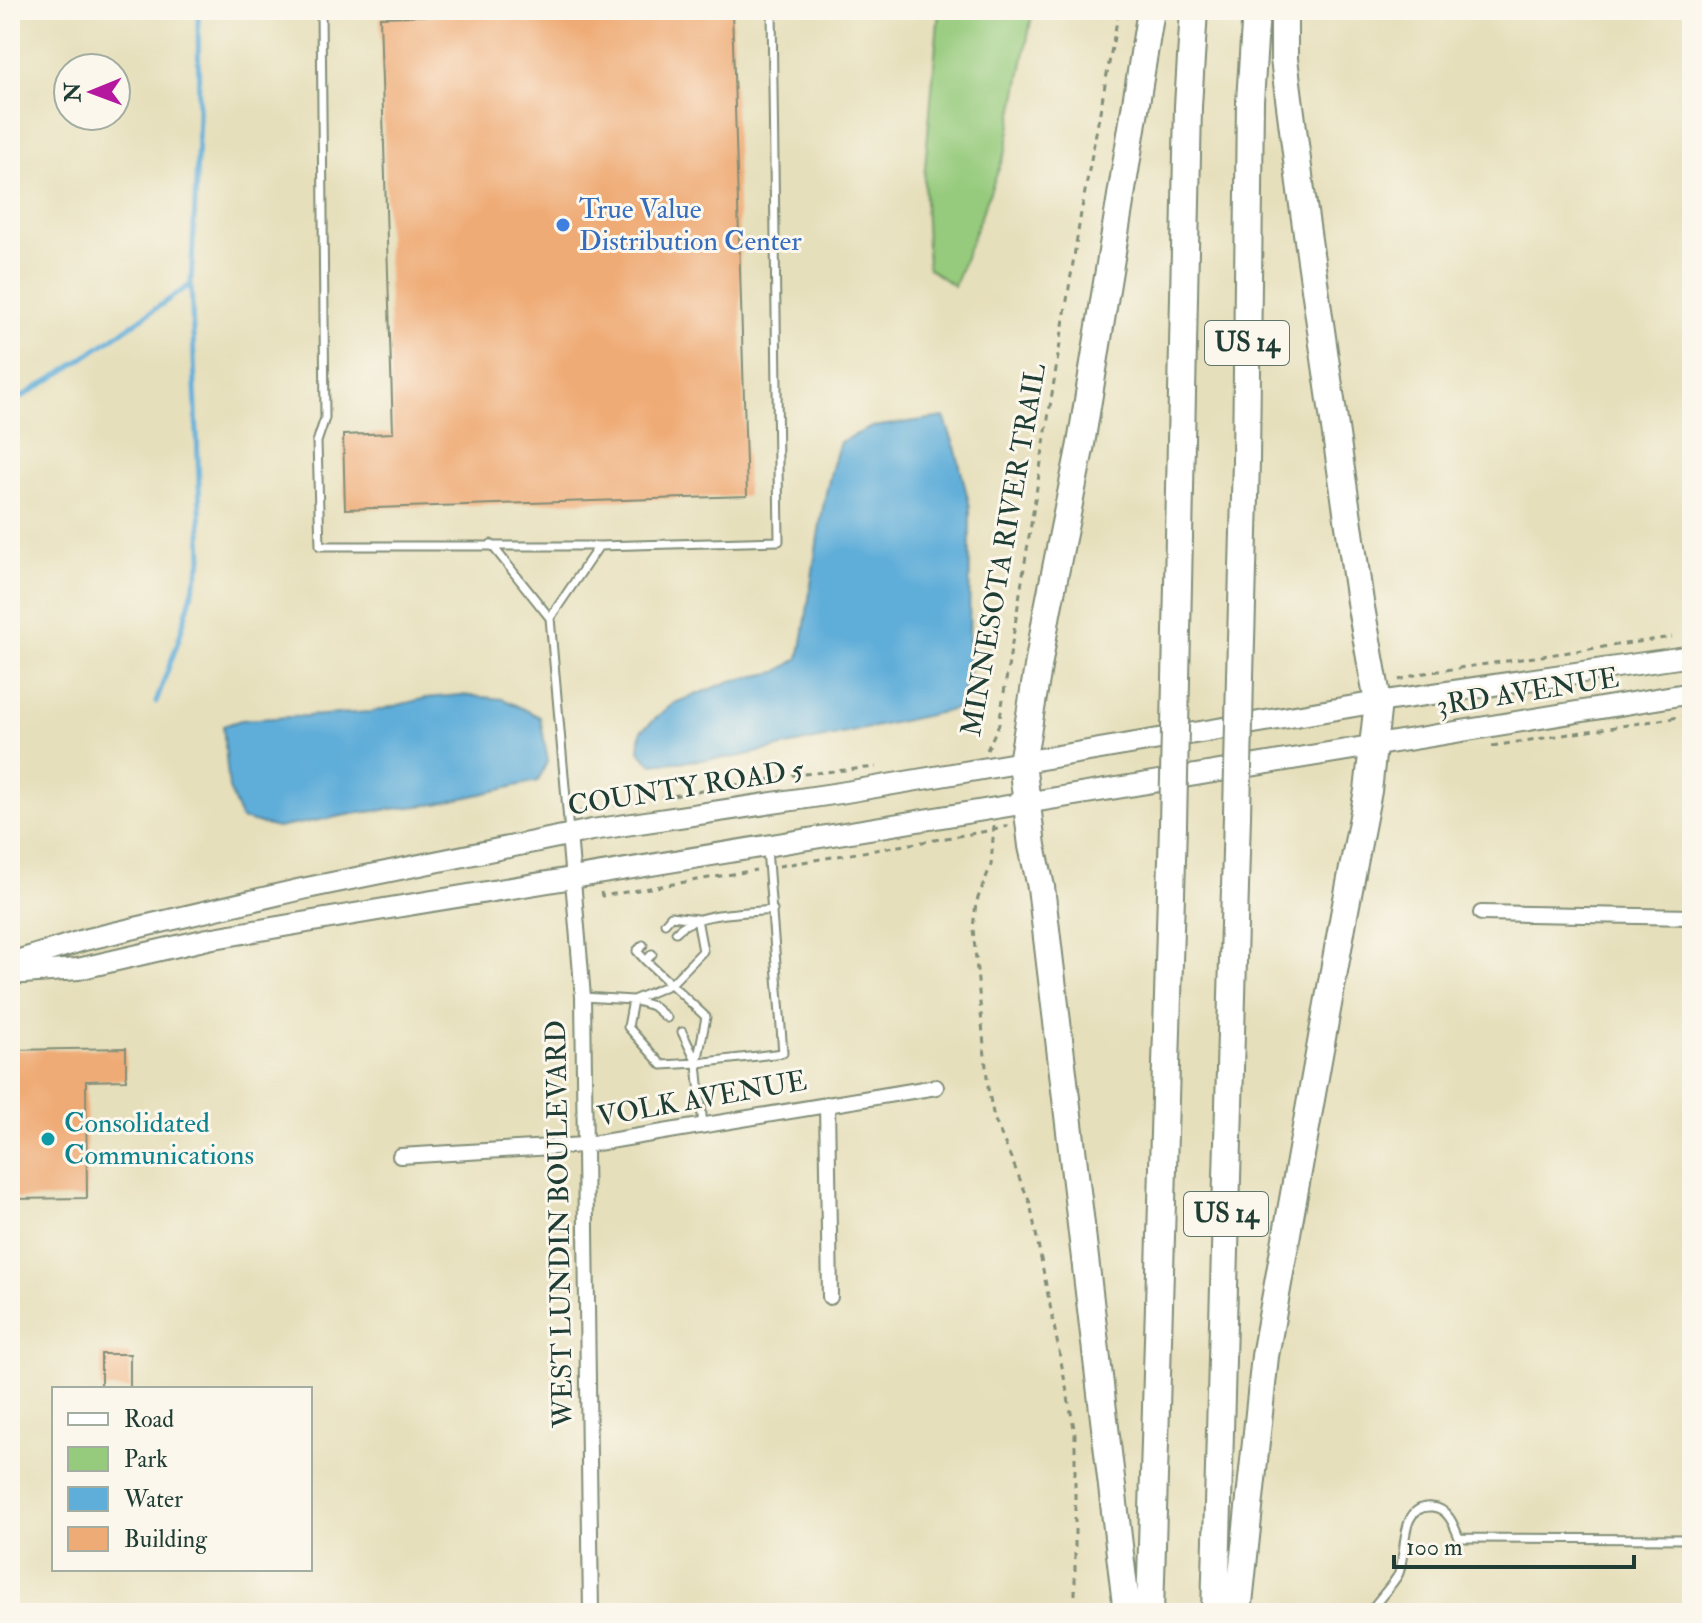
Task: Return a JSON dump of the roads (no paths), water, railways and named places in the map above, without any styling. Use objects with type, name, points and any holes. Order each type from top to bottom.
[{"type":"highway","points":[[1127,1613],[1041,887],[1022,763],[1081,444],[1151,10]]},
{"type":"highway","name":"US 14","points":[[1150,1613],[1173,825],[1188,106],[1194,10]]},
{"type":"highway","name":"US 14","points":[[1215,1613],[1246,461],[1250,101],[1256,10]]},
{"type":"highway","points":[[1238,1613],[1265,1356],[1344,915],[1358,855],[1378,702],[1360,602],[1301,191],[1284,59],[1284,10]]},
{"type":"street","name":"3RD AVENUE","points":[[1378,702],[1692,656]]},
{"type":"street","name":"3RD AVENUE","points":[[1373,746],[1692,693]]},
{"type":"street","name":"COUNTY ROAD 5","points":[[10,963],[84,940],[302,889],[569,834],[1022,763],[1378,702]]},
{"type":"street","points":[[10,974],[78,969],[208,939],[1373,746]]},
{"type":"street","name":"WEST LUNDIN BOULEVARD","points":[[569,834],[583,997],[591,1613]]},
{"type":"street","points":[[1481,913],[1692,917]]},
{"type":"street","name":"VOLK AVENUE","points":[[400,1156],[585,1145],[936,1087]]},
{"type":"street","name":"VOLK AVENUE","points":[[827,1104],[830,1297]]},
{"type":"lane","points":[[321,10],[325,418],[317,442],[320,546],[599,546],[779,541],[772,10]]},
{"type":"lane","points":[[491,544],[550,618],[569,834]]},
{"type":"lane","points":[[550,618],[599,546]]},
{"type":"lane","points":[[633,1000],[628,1027],[662,1065],[783,1053],[767,847]]},
{"type":"lane","points":[[665,923],[671,916],[697,919],[773,910]]},
{"type":"lane","points":[[676,932],[681,926],[697,919]]},
{"type":"lane","points":[[633,1000],[671,984],[703,951],[697,919]]},
{"type":"lane","points":[[643,945],[637,951],[706,1017],[697,1063],[703,1126]]},
{"type":"lane","points":[[646,961],[652,954]]},
{"type":"lane","points":[[583,997],[633,1000],[653,1006],[667,1018]]},
{"type":"lane","points":[[682,1032],[697,1063]]},
{"type":"lane","points":[[1369,1613],[1398,1577],[1411,1515],[1423,1506],[1437,1507],[1451,1519],[1459,1538],[1692,1539]]},
{"type":"water","points":[[944,417],[970,507],[969,673],[957,709],[737,757],[651,764],[639,750],[641,731],[674,703],[731,681],[777,672],[799,658],[820,522],[840,442],[872,427]]},
{"type":"water","points":[[461,695],[503,699],[540,717],[548,760],[538,781],[437,804],[358,813],[277,828],[241,819],[229,788],[223,726],[241,720],[371,712],[426,698]]},
{"type":"waterway","points":[[156,702],[178,642],[202,558],[191,285],[199,117],[198,10]]},
{"type":"waterway","points":[[10,404],[66,370],[190,285]]},
{"type":"place","name":"True Value Distribution Center","points":[[563,225]]},
{"type":"place","name":"Consolidated Communications","points":[[48,1139]]}]
